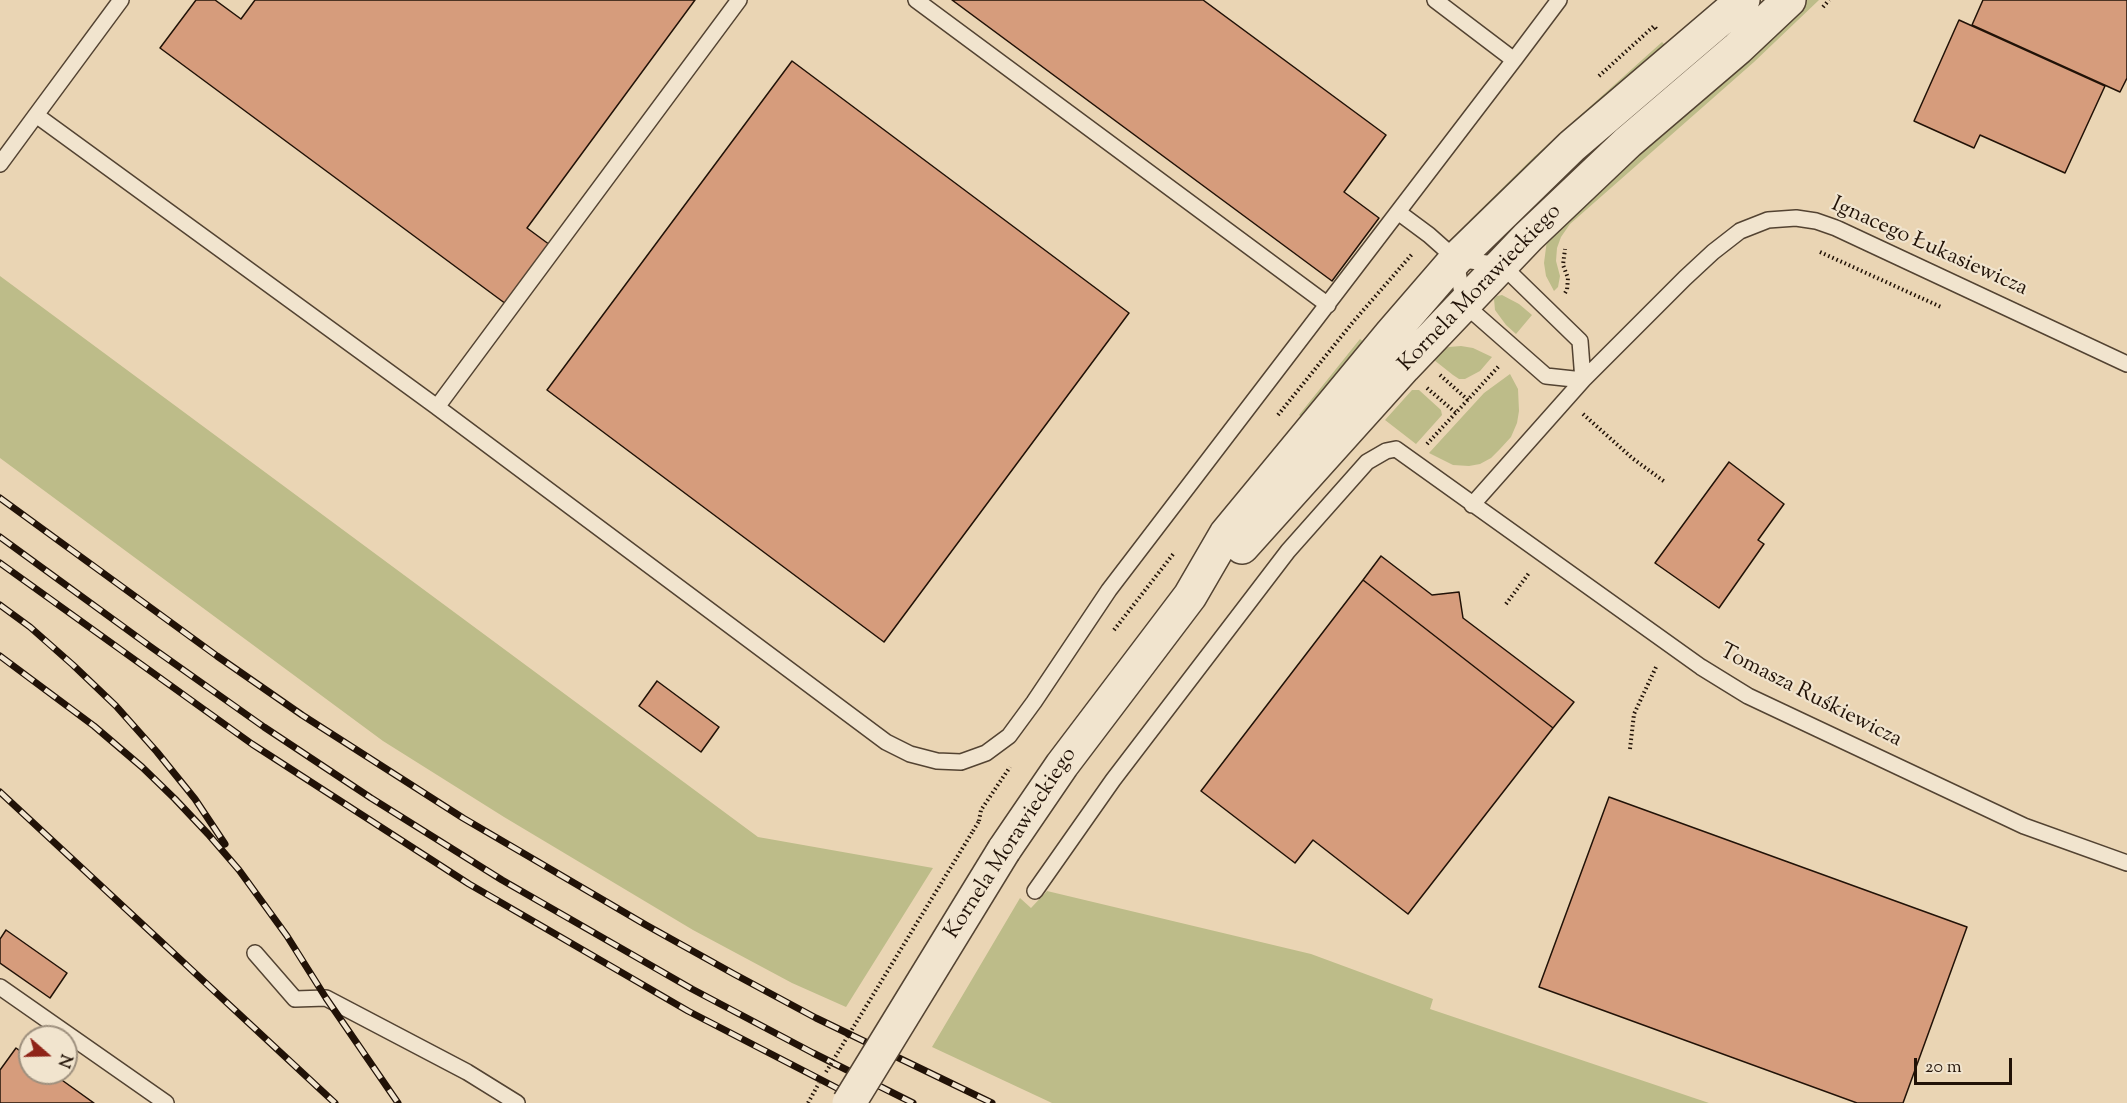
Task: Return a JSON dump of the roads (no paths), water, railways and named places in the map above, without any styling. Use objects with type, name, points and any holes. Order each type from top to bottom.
[{"type":"street","name":"Kornela Morawieckiego","points":[[849,1103],[1004,850],[1062,765],[1190,596],[1226,534],[1380,346],[1456,259],[1572,146],[1743,0]]},
{"type":"street","name":"Kornela Morawieckiego","points":[[1190,596],[1242,547],[1404,367],[1528,237],[1628,142],[1738,48],[1803,6]]},
{"type":"lane","points":[[0,164],[121,0]]},
{"type":"lane","points":[[437,407],[739,0]]},
{"type":"lane","points":[[916,0],[1328,305]]},
{"type":"lane","points":[[1435,0],[1514,60]]},
{"type":"lane","points":[[36,115],[437,407],[886,742],[910,754],[937,762],[961,762],[986,753],[1009,736],[1109,590],[1559,0]]},
{"type":"lane","points":[[1398,212],[1456,259],[1501,265],[1580,341],[1583,380],[1546,376],[1464,304],[1456,259]]},
{"type":"lane","name":"Ignacego Łukasiewicza","points":[[1472,505],[1583,380],[1685,278],[1740,231],[1768,220],[1796,218],[1816,221],[1856,237],[2127,364]]},
{"type":"lane","name":"Tomasza Ruśkiewicza","points":[[1035,891],[1113,780],[1288,551],[1367,462],[1386,451],[1396,449],[1701,667],[1749,696],[2024,826],[2127,863]]},
{"type":"lane","points":[[255,953],[295,999],[326,998],[467,1072],[517,1103]]},
{"type":"lane","points":[[0,987],[165,1103]]},
{"type":"railway","points":[[0,498],[302,715],[463,818],[734,974],[816,1018],[992,1103]]},
{"type":"railway","points":[[0,537],[264,727],[371,798],[502,880],[692,989],[913,1103]]},
{"type":"railway","points":[[0,563],[252,744],[469,884],[688,1011],[866,1103]]},
{"type":"railway","points":[[0,605],[30,627],[116,706],[195,799],[225,844]]},
{"type":"railway","points":[[0,656],[94,726],[142,767],[208,834],[239,870],[287,936],[326,998],[398,1103]]},
{"type":"railway","points":[[0,792],[335,1103]]}]
